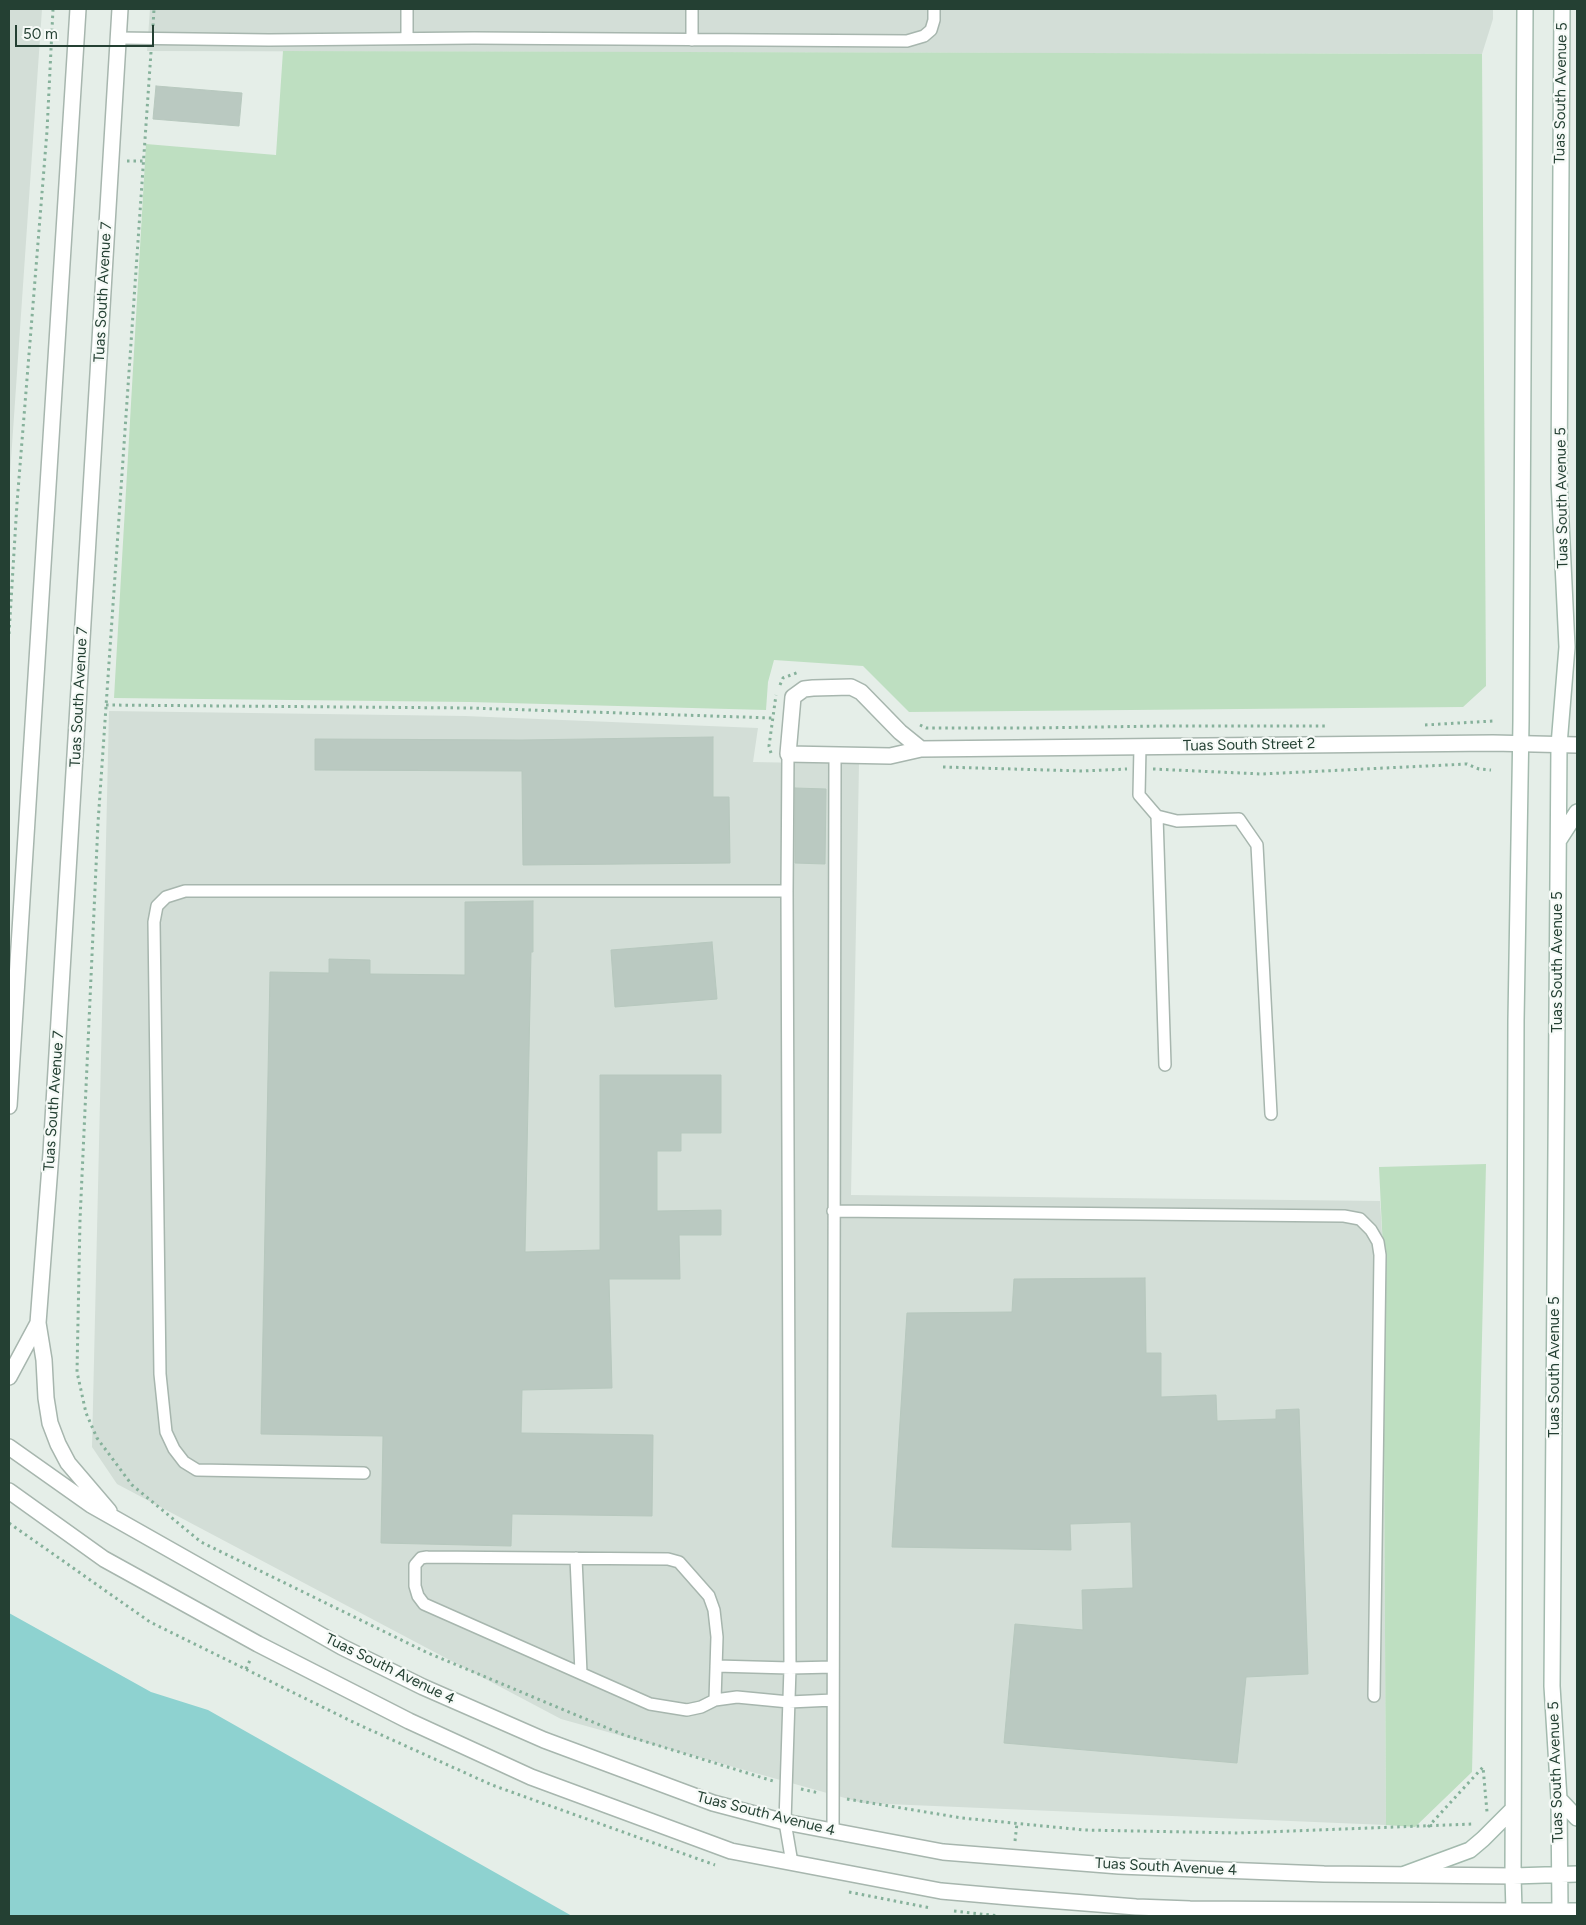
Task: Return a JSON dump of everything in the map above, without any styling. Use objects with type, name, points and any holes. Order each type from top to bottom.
[{"type":"street","points":[[9,1106],[78,9]]},
{"type":"street","name":"Tuas South Avenue 7","points":[[9,1377],[38,1322],[52,1143],[120,9]]},
{"type":"street","points":[[1514,1914],[1516,1020],[1520,743],[1525,9]]},
{"type":"street","name":"Tuas South Avenue 5","points":[[1560,1914],[1559,1799],[1552,1686],[1560,745],[1567,647],[1560,480],[1562,9]]},
{"type":"street","points":[[1567,647],[1577,669]]},
{"type":"street","points":[[788,757],[793,696],[804,689],[813,688],[851,687],[861,692],[900,732],[921,749]]},
{"type":"street","name":"Tuas South Street 2","points":[[788,757],[890,756],[921,749],[1520,743],[1577,745]]},
{"type":"street","points":[[1559,841],[1577,812]]},
{"type":"street","points":[[38,1322],[50,1423],[58,1444],[68,1463],[118,1520]]},
{"type":"street","name":"Tuas South Avenue 4","points":[[9,1447],[91,1505],[342,1647],[423,1687],[544,1740],[713,1803],[785,1822],[943,1852],[1119,1866],[1324,1874],[1513,1876],[1577,1874]]},
{"type":"street","points":[[9,1491],[104,1559],[258,1644],[410,1722],[549,1784],[731,1851],[941,1891],[1136,1912],[1560,1914],[1577,1911]]},
{"type":"street","points":[[1559,1799],[1577,1818]]},
{"type":"street","points":[[1405,1874],[1470,1850],[1513,1808]]},
{"type":"lane","points":[[407,9],[407,38]]},
{"type":"lane","points":[[692,9],[692,40]]},
{"type":"lane","points":[[118,38],[908,41],[924,36],[931,30],[934,20],[934,9]]},
{"type":"lane","points":[[1140,747],[1139,795],[1157,816],[1177,821],[1239,819],[1257,845],[1270,1114]]},
{"type":"lane","points":[[833,1831],[835,756]]},
{"type":"lane","points":[[788,757],[790,1668],[785,1822],[792,1863]]},
{"type":"lane","points":[[1157,816],[1165,1065]]},
{"type":"lane","points":[[364,1473],[197,1470],[184,1462],[174,1449],[166,1432],[160,1374],[154,922],[157,906],[166,897],[185,890],[787,891]]},
{"type":"lane","points":[[833,1211],[1344,1216],[1360,1219],[1378,1242],[1380,1255],[1374,1696]]},
{"type":"lane","points":[[715,1700],[717,1637],[714,1610],[709,1596],[679,1562],[668,1559],[427,1557],[421,1558],[415,1565],[415,1586],[418,1596],[424,1604],[650,1704],[686,1710],[701,1707],[715,1700],[737,1697],[789,1702],[833,1700]]},
{"type":"lane","points":[[576,1558],[581,1673]]},
{"type":"lane","points":[[716,1666],[833,1667]]},
{"type":"path","points":[[9,634],[18,493],[47,131],[53,9]]},
{"type":"path","points":[[154,9],[98,823],[80,1200],[76,1372],[86,1413],[97,1438],[132,1485],[201,1542],[428,1653],[624,1735],[786,1785],[832,1796],[962,1818],[1084,1830],[1238,1833],[1480,1824]]},
{"type":"path","points":[[788,757],[772,757],[769,746],[774,698],[783,678],[796,672],[805,672]]},
{"type":"path","points":[[106,704],[469,708],[772,718]]},
{"type":"path","points":[[1424,725],[1494,721]]},
{"type":"path","points":[[917,724],[926,728],[1331,726]]},
{"type":"path","points":[[1428,1826],[1483,1767],[1488,1814]]},
{"type":"shaded area","points":[[9,9],[42,9],[9,489]]},
{"type":"shaded area","points":[[150,9],[1493,9],[1493,19],[1482,54],[147,51]]},
{"type":"shaded area","points":[[109,711],[465,716],[758,728],[753,762],[859,764],[851,1195],[1380,1201],[1383,1249],[1386,1825],[863,1803],[561,1719],[117,1484],[92,1447]]},
{"type":"green space","points":[[283,51],[1482,54],[1486,686],[1463,707],[909,712],[863,666],[774,660],[768,682],[766,710],[470,702],[114,698],[146,144],[276,155]]},
{"type":"green space","points":[[1486,1164],[1472,1772],[1415,1827],[1386,1825],[1383,1249],[1379,1167]]},
{"type":"water","points":[[9,1613],[151,1692],[208,1710],[572,1916],[9,1916]]},
{"type":"building","points":[[156,86],[242,93],[239,126],[153,119]]},
{"type":"building","points":[[713,737],[713,797],[729,797],[730,863],[523,865],[522,771],[315,770],[315,739],[522,740]]},
{"type":"building","points":[[795,788],[826,789],[825,864],[795,863]]},
{"type":"building","points":[[533,901],[525,1252],[600,1250],[600,1075],[721,1075],[721,1133],[681,1133],[681,1151],[657,1151],[657,1211],[721,1210],[721,1235],[679,1235],[680,1279],[609,1279],[612,1388],[522,1390],[521,1433],[653,1435],[652,1516],[512,1514],[511,1546],[381,1543],[383,1436],[261,1434],[270,972],[329,973],[329,959],[370,960],[370,974],[465,975],[465,902]]},
{"type":"building","points":[[712,942],[717,999],[615,1007],[611,950]]},
{"type":"building","points":[[1145,1278],[1146,1353],[1161,1353],[1161,1397],[1216,1395],[1217,1421],[1276,1419],[1276,1410],[1299,1409],[1308,1674],[1246,1677],[1237,1763],[1004,1743],[1015,1624],[1083,1630],[1082,1590],[1133,1588],[1131,1522],[1070,1524],[1071,1550],[892,1547],[907,1313],[1012,1312],[1014,1279]]}]
